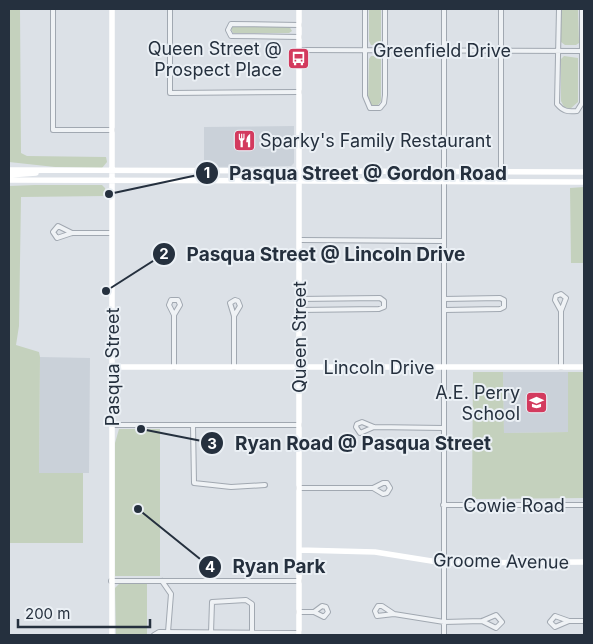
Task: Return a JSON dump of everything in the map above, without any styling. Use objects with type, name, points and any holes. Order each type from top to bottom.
[{"type":"street","points":[[53,9],[54,130],[112,130]]},
{"type":"street","name":"Pasqua Street","points":[[112,9],[112,635]]},
{"type":"street","points":[[170,9],[170,93],[299,92]]},
{"type":"street","name":"Queen Street","points":[[299,634],[300,9]]},
{"type":"street","points":[[365,9],[366,104],[370,108],[380,108],[384,103],[385,9]]},
{"type":"street","points":[[444,9],[444,635]]},
{"type":"street","points":[[501,181],[502,9]]},
{"type":"street","points":[[559,9],[558,104],[563,110],[570,112],[576,111],[582,103],[582,9]]},
{"type":"street","points":[[300,25],[231,24],[228,30],[231,36],[300,37]]},
{"type":"street","name":"Greenfield Drive","points":[[300,50],[583,51]]},
{"type":"street","points":[[9,170],[584,172]]},
{"type":"street","points":[[9,175],[55,170]]},
{"type":"street","points":[[9,180],[584,182]]},
{"type":"street","points":[[72,233],[58,226],[53,232],[57,238],[72,233],[112,233]]},
{"type":"street","points":[[300,240],[443,241]]},
{"type":"street","points":[[299,299],[380,298],[384,301],[384,307],[379,309],[299,310]]},
{"type":"street","points":[[444,299],[500,298],[505,303],[504,307],[500,309],[444,310]]},
{"type":"street","points":[[561,311],[561,367]]},
{"type":"street","points":[[174,315],[174,367]]},
{"type":"street","points":[[234,316],[234,367]]},
{"type":"street","name":"Lincoln Drive","points":[[113,367],[584,368]]},
{"type":"street","points":[[113,425],[299,425]]},
{"type":"street","points":[[193,425],[194,483],[231,487],[265,485]]},
{"type":"street","points":[[374,427],[443,428]]},
{"type":"street","points":[[299,488],[373,488]]},
{"type":"street","name":"Cowie Road","points":[[444,505],[584,505]]},
{"type":"street","name":"Groome Avenue","points":[[299,550],[375,552],[444,563],[584,562]]},
{"type":"street","points":[[111,581],[299,581]]},
{"type":"street","points":[[162,581],[171,594],[168,632]]},
{"type":"street","points":[[211,632],[212,602],[237,600],[250,601],[252,604],[252,633]]},
{"type":"street","points":[[394,614],[382,606],[377,607],[375,611],[378,617],[394,614],[444,622],[482,621],[496,616],[502,622],[496,628],[482,621]]},
{"type":"street","points":[[299,612],[314,612]]},
{"type":"street","points":[[569,622],[555,628],[550,622],[554,616],[569,622],[584,622]]},
{"type":"street","points":[[154,635],[159,632],[299,634]]},
{"type":"shaded area","points":[[294,126],[294,163],[291,166],[204,167],[204,127]]},
{"type":"shaded area","points":[[40,357],[90,358],[89,473],[39,473]]},
{"type":"shaded area","name":"A.E. Perry School","points":[[503,372],[568,372],[568,432],[504,433]]},
{"type":"green space","points":[[9,9],[20,9],[21,153],[27,156],[106,157],[107,162],[102,168],[55,167],[9,162]]},
{"type":"green space","points":[[369,9],[381,9],[381,41],[379,45],[371,45],[369,41]]},
{"type":"green space","points":[[561,9],[578,9],[579,43],[576,45],[565,45],[561,42]]},
{"type":"green space","points":[[234,26],[289,26],[292,31],[289,33],[233,33],[231,28]]},
{"type":"green space","points":[[371,56],[378,56],[381,59],[381,101],[378,105],[371,105],[368,101],[369,59]]},
{"type":"green space","points":[[564,56],[578,58],[578,102],[570,109],[564,107],[561,101],[561,59]]},
{"type":"green space","points":[[102,185],[105,188],[106,196],[21,197],[19,326],[16,345],[39,352],[40,357],[39,473],[83,473],[83,543],[10,543],[9,635],[9,186]]},
{"type":"green space","points":[[584,187],[584,263],[571,263],[570,188]]},
{"type":"green space","points":[[473,372],[503,372],[504,433],[568,432],[568,372],[584,372],[584,498],[472,499]]},
{"type":"green space","points":[[119,429],[160,429],[160,576],[115,576],[115,443]]},
{"type":"green space","points":[[119,584],[147,584],[147,635],[116,635],[115,588]]},
{"type":"place","name":"Queen Street @ Prospect Place","points":[[298,58]]},
{"type":"place","name":"Sparky's Family Restaurant","points":[[244,140]]},
{"type":"place","name":"Pasqua Street @ Gordon Road","points":[[109,194]]},
{"type":"place","name":"Pasqua Street @ Lincoln Drive","points":[[106,291]]},
{"type":"place","name":"A.E. Perry School","points":[[536,402]]},
{"type":"place","name":"Ryan Road @ Pasqua Street","points":[[141,429]]},
{"type":"place","name":"Ryan Park","points":[[138,509]]}]
